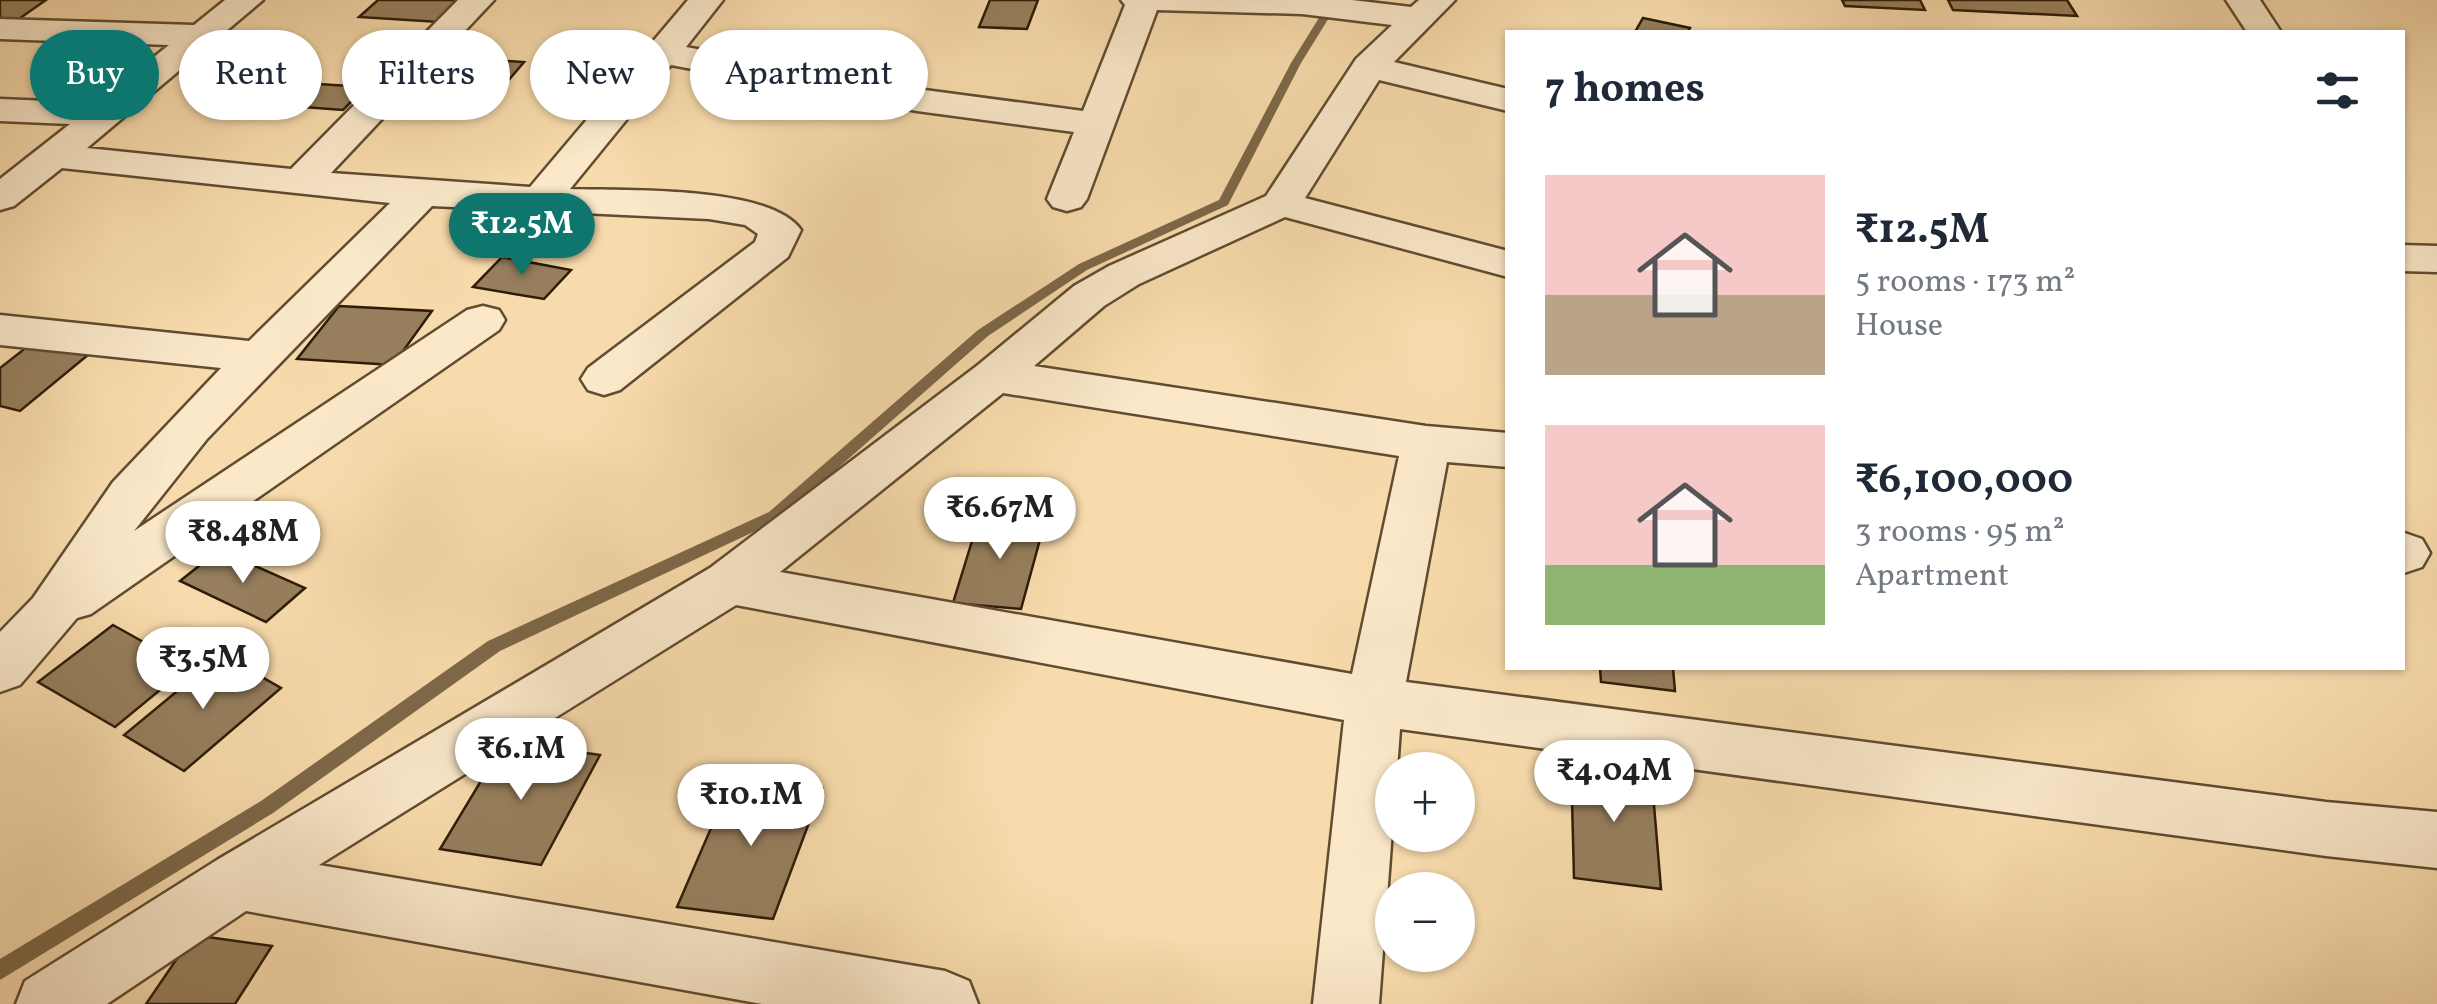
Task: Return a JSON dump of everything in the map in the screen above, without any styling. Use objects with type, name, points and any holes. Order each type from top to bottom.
[{"type":"street","points":[[208,30],[246,0]]},
{"type":"street","points":[[300,182],[477,0]]},
{"type":"street","points":[[670,43],[706,0]]},
{"type":"street","points":[[1067,199],[1141,0],[1302,4],[1366,13],[1428,9]]},
{"type":"street","points":[[2243,0],[2263,30]]},
{"type":"street","points":[[49,1004],[239,881],[729,582],[1100,289],[1281,204],[1368,66],[1428,9]]},
{"type":"street","points":[[0,29],[179,35]]},
{"type":"street","points":[[159,70],[179,54]]},
{"type":"street","points":[[670,54],[918,100],[1098,124]]},
{"type":"street","points":[[1368,66],[1505,99]]},
{"type":"street","points":[[0,110],[30,111]]},
{"type":"street","points":[[0,198],[98,120]]},
{"type":"street","points":[[539,201],[606,120]]},
{"type":"street","points":[[54,156],[422,194],[709,208],[757,215],[780,230],[773,248],[604,378]]},
{"type":"street","points":[[0,669],[52,613],[131,495],[190,426],[422,194]]},
{"type":"street","points":[[1281,204],[1505,263]]},
{"type":"street","points":[[2405,258],[2437,260]]},
{"type":"street","points":[[52,613],[482,320]]},
{"type":"street","points":[[0,330],[262,357]]},
{"type":"street","points":[[994,376],[1426,443],[1505,450]]},
{"type":"street","points":[[1346,1004],[1374,702],[1426,443]]},
{"type":"street","points":[[729,582],[1374,702],[2326,829],[2437,840]]},
{"type":"street","points":[[239,881],[944,1004]]},
{"type":"building","points":[[0,0],[46,0],[13,23],[0,22]]},
{"type":"building","points":[[378,0],[461,0],[439,22],[359,17]]},
{"type":"building","points":[[990,0],[1038,0],[1027,29],[979,27]]},
{"type":"building","points":[[1842,0],[1920,0],[1925,10],[1845,6]]},
{"type":"building","points":[[1948,0],[2067,0],[2077,16],[1953,10]]},
{"type":"building","points":[[1643,18],[1690,28],[1689,30],[1636,30]]},
{"type":"building","points":[[510,61],[524,62],[510,78]]},
{"type":"building","points":[[322,84],[342,85],[342,110],[322,108]]},
{"type":"building","points":[[502,257],[571,270],[544,299],[473,287]]},
{"type":"building","points":[[339,306],[432,311],[393,365],[297,359]]},
{"type":"building","points":[[37,339],[94,350],[20,411],[0,406],[0,368]]},
{"type":"building","points":[[980,515],[1045,521],[1021,609],[953,603]]},
{"type":"building","points":[[219,550],[305,588],[266,622],[180,581]]},
{"type":"building","points":[[113,625],[188,667],[115,727],[38,682]]},
{"type":"building","points":[[222,654],[281,688],[184,771],[124,735]]},
{"type":"building","points":[[1600,670],[1673,670],[1675,691],[1601,682]]},
{"type":"building","points":[[505,741],[600,755],[541,865],[440,849]]},
{"type":"building","points":[[1571,760],[1651,769],[1661,889],[1574,878]]},
{"type":"building","points":[[733,777],[822,788],[773,919],[677,907]]},
{"type":"building","points":[[193,935],[272,946],[235,1004],[146,1004]]},
{"type":"waterway","points":[[0,970],[267,807],[494,646],[774,516],[983,333],[1083,267],[1224,202],[1296,63],[1335,0]]}]
